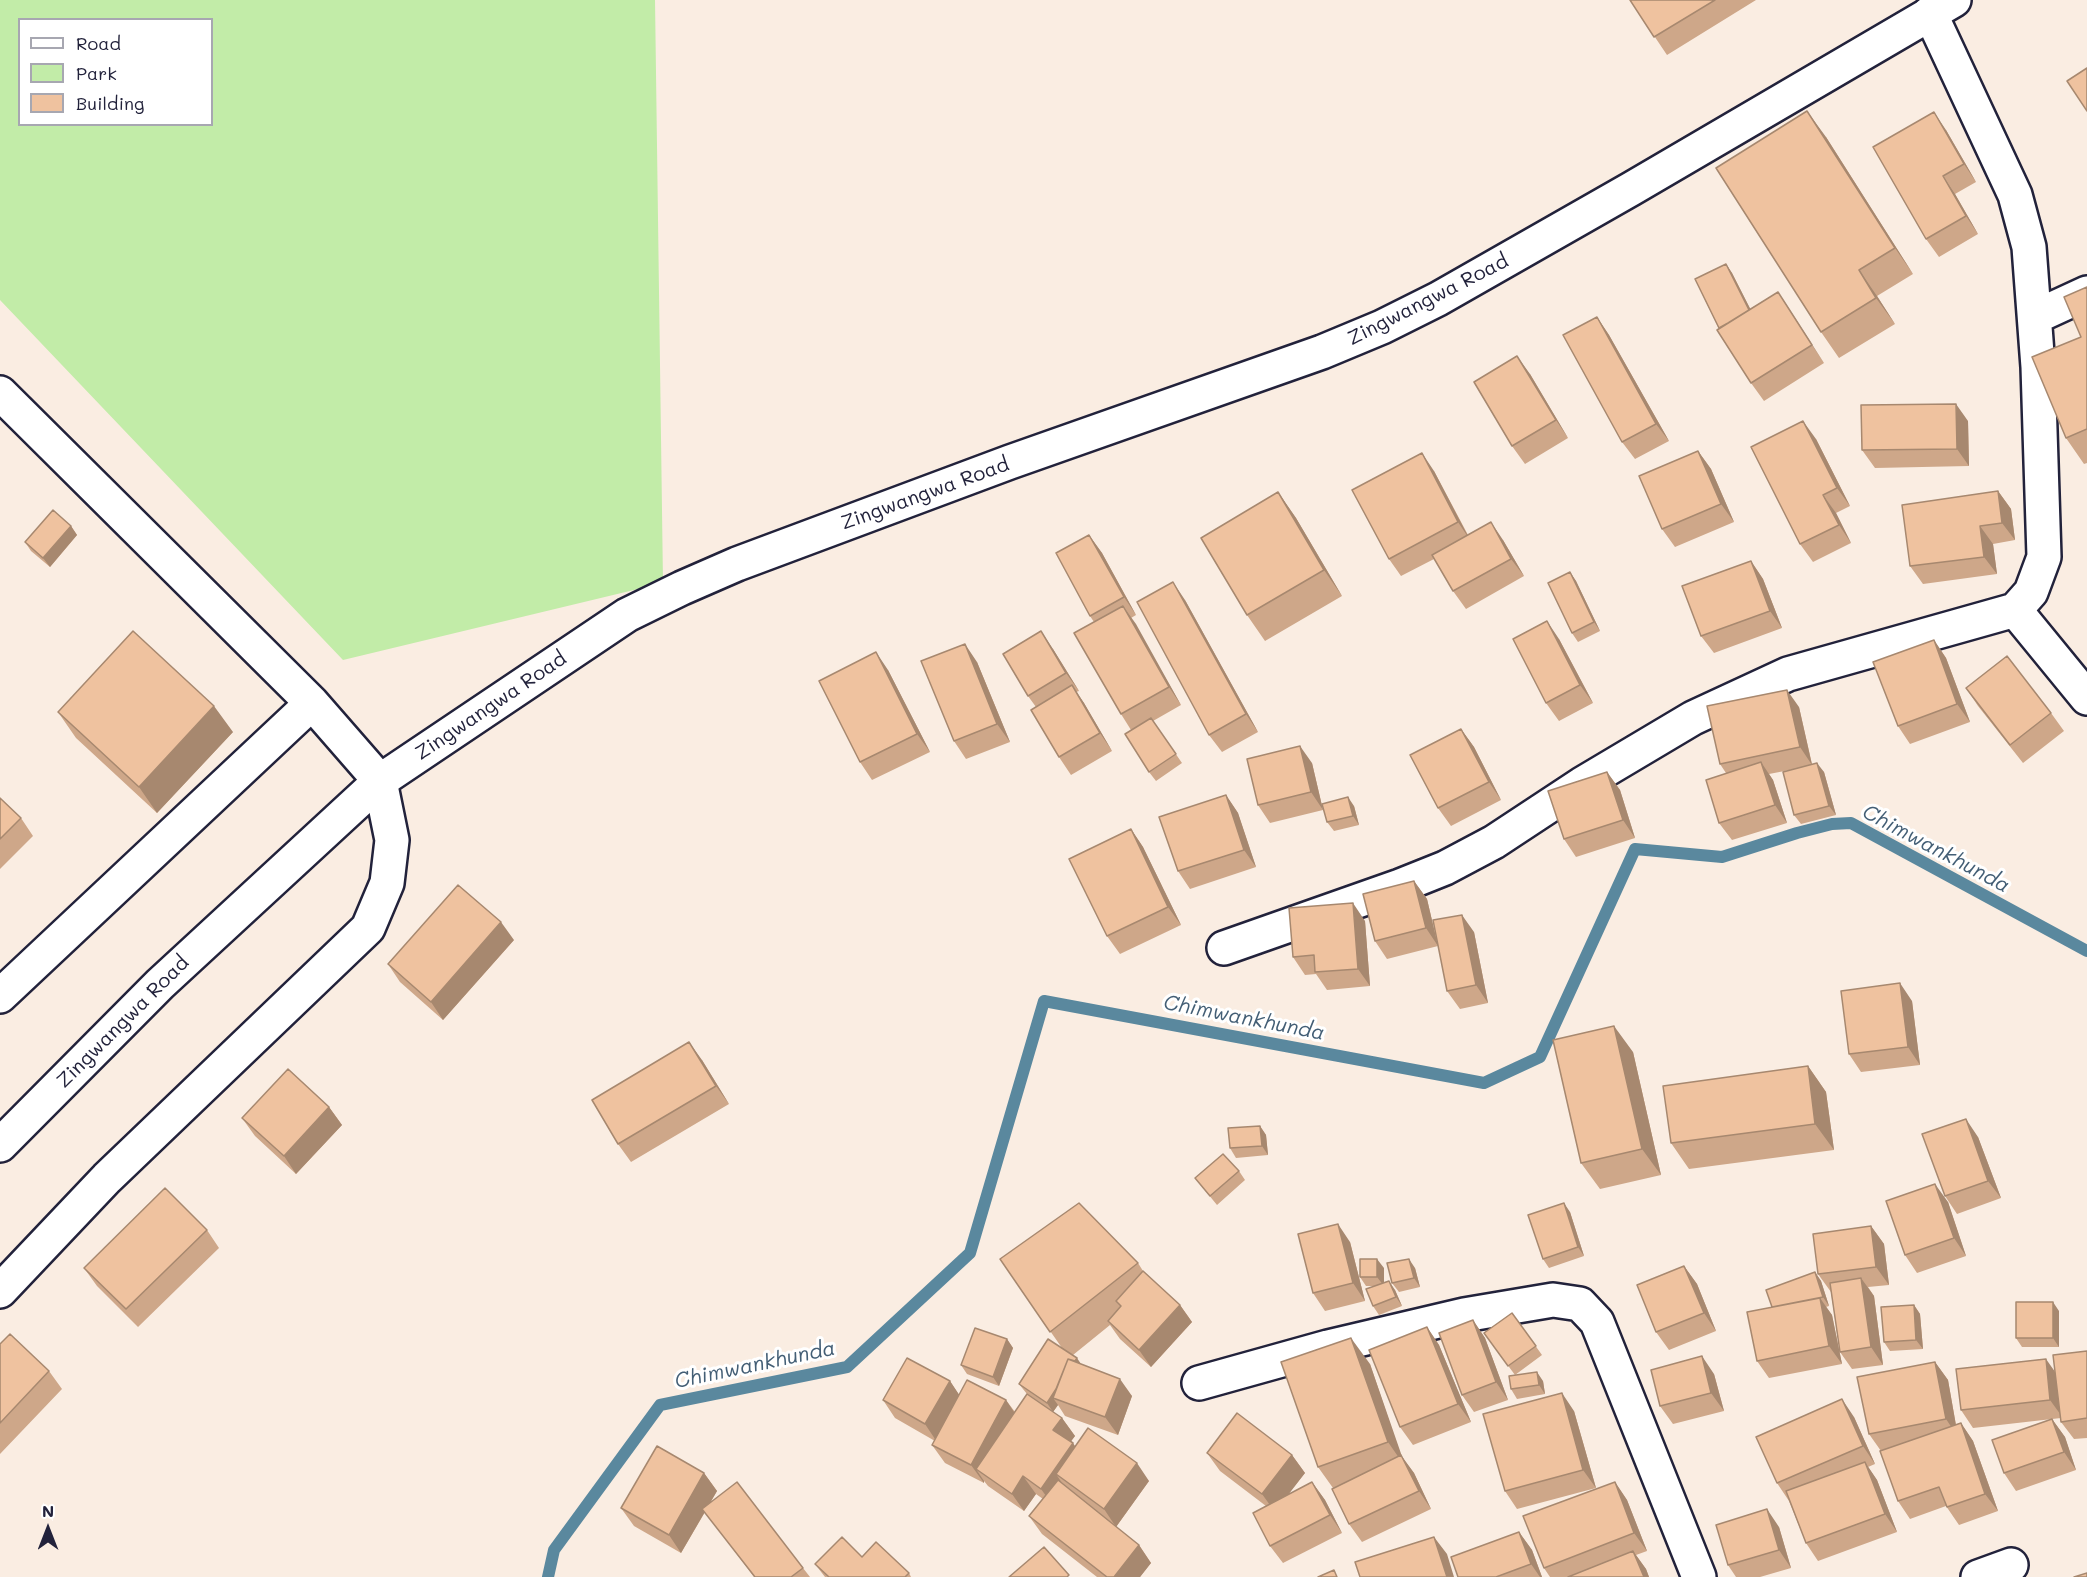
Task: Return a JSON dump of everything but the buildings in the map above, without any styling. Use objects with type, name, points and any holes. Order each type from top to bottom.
[{"type":"street","points":[[1224,948],[1445,868],[1494,842],[1582,784],[1693,718],[1788,674],[2015,610],[2031,592],[2043,557],[2036,318],[2029,247],[2015,195],[1942,7]]},
{"type":"street","name":"Zingwangwa Road","points":[[0,1145],[160,984],[380,781],[627,615],[737,564],[1010,462],[1322,352],[1382,327],[1438,299],[1621,195],[1942,7]]},
{"type":"street","points":[[2036,318],[2087,293]]},
{"type":"street","points":[[0,393],[312,703],[380,781],[392,840],[387,883],[368,928],[107,1178],[0,1291]]},
{"type":"street","points":[[2015,610],[2087,698]]},
{"type":"street","points":[[0,996],[312,703]]},
{"type":"street","points":[[1199,1383],[1328,1347],[1464,1316],[1553,1300],[1580,1304],[1597,1322],[1699,1577]]},
{"type":"street","points":[[1978,1577],[2011,1565]]},
{"type":"green space","points":[[0,0],[655,0],[663,583],[343,660],[0,300]]},
{"type":"waterway","name":"Chimwankhunda","points":[[548,1577],[554,1550],[660,1405],[847,1367],[970,1253],[1044,1001],[1484,1083],[1540,1057],[1635,849],[1722,857],[1797,833],[1832,824],[1851,823],[2087,951]]}]
